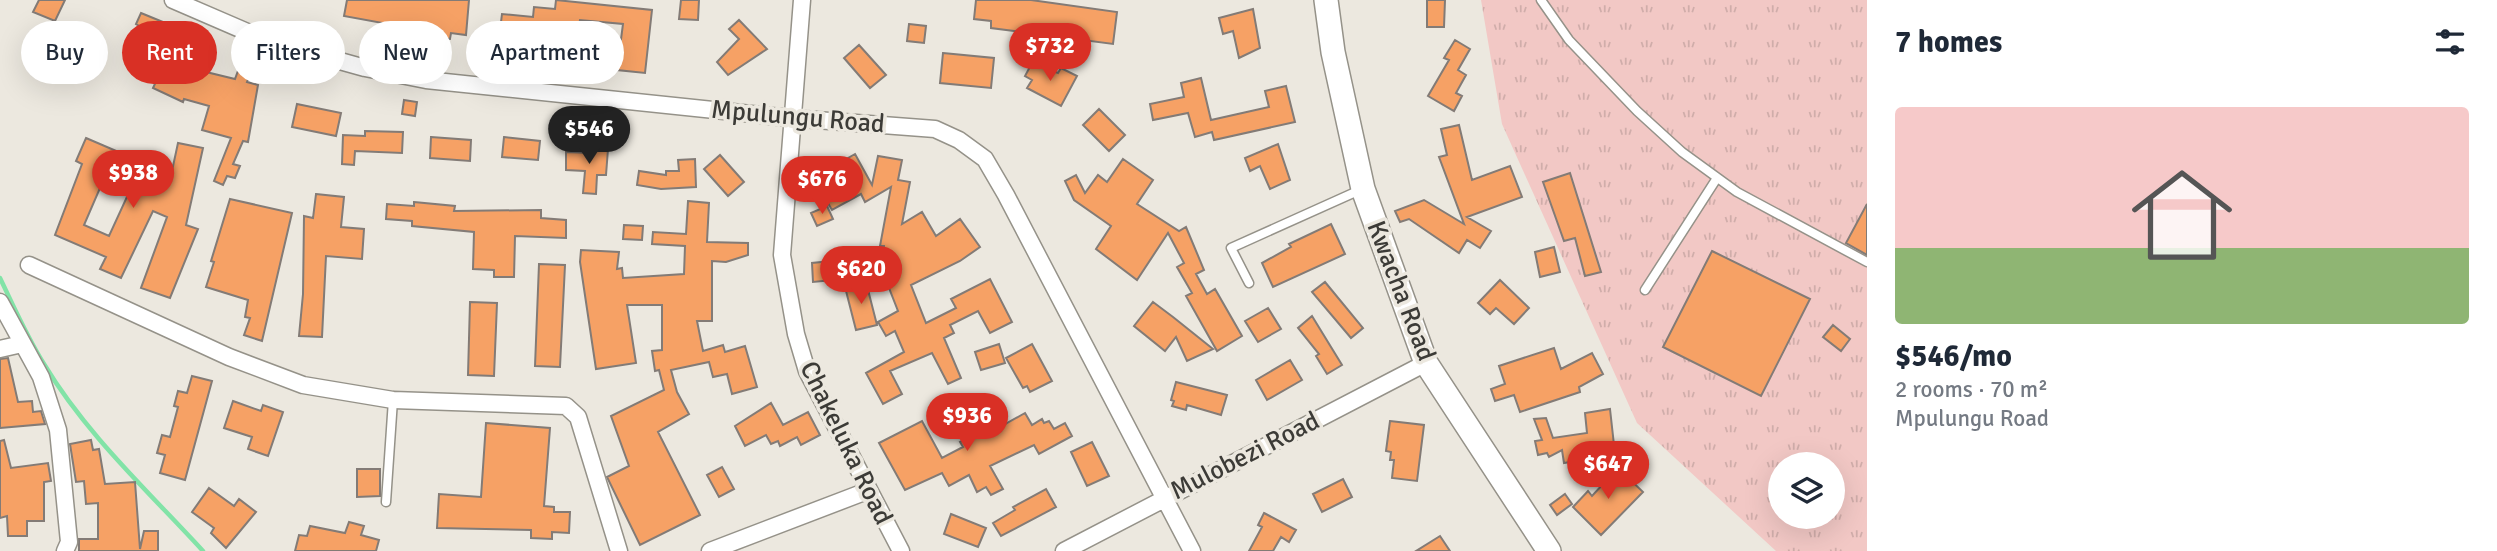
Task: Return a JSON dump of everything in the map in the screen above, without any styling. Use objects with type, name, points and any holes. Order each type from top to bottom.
[{"type":"main road","name":"Kwacha Road","points":[[1326,0],[1333,52],[1363,189],[1426,363],[1549,551]]},
{"type":"street","name":"Mpulungu Road","points":[[173,0],[268,41],[365,68],[426,80],[790,118],[935,129],[959,140],[985,159],[1192,551]]},
{"type":"street","name":"Chakeluka Road","points":[[802,0],[790,118],[782,255],[796,334],[807,371],[867,491],[901,551]]},
{"type":"street","points":[[29,265],[229,357],[291,381],[393,400],[566,406],[578,417],[619,551]]},
{"type":"street","points":[[0,302],[41,377],[58,430],[69,542],[65,551]]},
{"type":"street","points":[[0,349],[22,344]]},
{"type":"street","name":"Mulobezi Road","points":[[1064,551],[1426,363]]},
{"type":"street","points":[[710,551],[867,491]]},
{"type":"lane","points":[[1541,0],[1569,40],[1637,111],[1717,178],[1737,192],[1867,262]]},
{"type":"lane","points":[[1645,290],[1717,178]]},
{"type":"lane","points":[[1249,283],[1231,248],[1363,189]]},
{"type":"lane","points":[[386,502],[393,400]]},
{"type":"green space","points":[[1481,0],[1867,0],[1867,551],[1776,551],[1637,423],[1502,124]]},
{"type":"building","points":[[39,0],[65,0],[55,21],[33,12]]},
{"type":"building","points":[[347,0],[469,0],[466,35],[452,33],[452,21],[372,21],[344,16]]},
{"type":"building","points":[[556,0],[652,10],[645,73],[624,71],[624,21],[501,21],[502,14],[533,17],[534,7],[555,9]]},
{"type":"building","points":[[681,0],[699,0],[698,20],[679,19]]},
{"type":"building","points":[[976,0],[1031,0],[1117,12],[1113,44],[991,28],[991,21],[974,19]]},
{"type":"building","points":[[1427,0],[1445,0],[1444,27],[1427,27]]},
{"type":"building","points":[[1253,9],[1260,48],[1239,58],[1233,31],[1223,34],[1219,18]]},
{"type":"building","points":[[141,13],[161,21],[137,21]]},
{"type":"building","points":[[739,20],[767,49],[728,75],[717,62],[739,39],[729,29]]},
{"type":"building","points":[[909,24],[926,26],[924,43],[907,41]]},
{"type":"building","points":[[1455,40],[1470,49],[1458,70],[1466,75],[1456,93],[1462,96],[1454,111],[1428,96],[1449,60],[1444,58]]},
{"type":"building","points":[[859,45],[886,75],[870,88],[844,58]]},
{"type":"building","points":[[943,53],[994,58],[991,88],[940,83]]},
{"type":"building","points":[[1032,63],[1058,73],[1061,68],[1077,76],[1061,106],[1027,88],[1032,80],[1025,76]]},
{"type":"building","points":[[217,75],[231,78],[231,84],[258,85],[248,142],[243,141],[233,164],[240,166],[235,178],[227,176],[223,185],[214,181],[231,138],[202,130],[209,106],[184,99],[183,102],[153,88],[155,84],[217,84]]},
{"type":"building","points":[[1201,78],[1211,120],[1269,107],[1265,91],[1286,86],[1295,122],[1214,140],[1212,132],[1195,137],[1188,113],[1153,120],[1150,104],[1184,97],[1181,83]]},
{"type":"building","points":[[404,100],[417,102],[415,116],[402,114]]},
{"type":"building","points":[[297,104],[341,113],[336,136],[292,127]]},
{"type":"building","points":[[1099,109],[1125,135],[1109,151],[1083,125]]},
{"type":"building","points":[[1459,125],[1472,180],[1510,166],[1522,197],[1467,217],[1491,231],[1480,248],[1467,240],[1459,253],[1409,219],[1400,222],[1395,211],[1424,200],[1464,224],[1439,157],[1447,155],[1441,129]]},
{"type":"building","points":[[365,131],[403,132],[402,153],[355,151],[354,165],[342,164],[343,135],[365,136]]},
{"type":"building","points":[[431,137],[471,140],[470,161],[430,158]]},
{"type":"building","points":[[504,137],[540,141],[538,160],[502,157]]},
{"type":"building","points":[[86,138],[151,166],[152,163],[172,171],[178,143],[203,148],[186,225],[198,229],[170,298],[141,288],[167,217],[153,211],[121,278],[100,269],[106,257],[55,235],[82,164],[76,161]],"holes":[[[106,174],[132,186],[109,236],[84,225]]]},
{"type":"building","points":[[1278,144],[1290,180],[1270,189],[1260,166],[1250,171],[1245,158]]},
{"type":"building","points":[[591,148],[608,149],[606,175],[597,175],[596,194],[583,193],[585,171],[566,170],[566,152],[591,153]]},
{"type":"building","points":[[855,154],[872,185],[878,156],[902,160],[898,180],[910,182],[902,224],[922,212],[936,236],[960,219],[980,247],[960,261],[911,285],[926,323],[956,308],[951,299],[990,279],[1012,322],[990,333],[978,311],[950,325],[954,333],[944,338],[961,378],[948,384],[932,353],[890,371],[902,394],[883,404],[866,373],[904,352],[895,331],[886,336],[878,322],[898,311],[882,270],[885,269],[884,246],[880,246],[891,187],[865,202],[861,194],[832,210],[822,193],[850,177],[841,162]]},
{"type":"building","points":[[720,155],[744,182],[728,196],[704,169]]},
{"type":"building","points":[[695,159],[696,187],[661,189],[637,185],[639,171],[666,175],[666,171],[679,171],[678,160]]},
{"type":"building","points":[[1123,159],[1153,180],[1137,204],[1179,231],[1186,227],[1204,270],[1196,274],[1207,294],[1215,289],[1242,336],[1217,351],[1186,296],[1192,293],[1177,267],[1184,263],[1168,233],[1137,280],[1096,249],[1111,226],[1074,200],[1065,181],[1076,175],[1085,193],[1098,175],[1107,182]]},
{"type":"building","points":[[1570,173],[1601,272],[1585,276],[1575,238],[1564,241],[1543,182]]},
{"type":"building","points":[[316,194],[344,197],[341,227],[364,229],[362,259],[326,256],[322,337],[299,336],[303,294],[304,216],[313,218]]},
{"type":"building","points":[[230,199],[292,213],[262,341],[244,335],[250,318],[245,317],[248,300],[206,287]]},
{"type":"building","points":[[688,201],[709,203],[707,242],[748,243],[748,255],[726,262],[712,261],[712,321],[697,321],[703,351],[723,345],[725,352],[745,346],[757,387],[732,394],[727,374],[713,377],[709,362],[671,370],[677,392],[689,414],[658,432],[700,515],[640,545],[607,477],[629,466],[611,416],[664,390],[659,370],[655,371],[652,351],[662,350],[662,305],[627,305],[636,363],[596,369],[580,262],[581,250],[619,252],[617,269],[622,268],[623,278],[684,274],[685,246],[652,244],[653,232],[686,234]]},
{"type":"building","points":[[414,202],[455,206],[454,211],[541,210],[541,218],[566,220],[566,238],[515,236],[514,277],[494,277],[494,270],[473,269],[474,232],[412,226],[412,221],[386,219],[387,204],[414,206]]},
{"type":"building","points":[[1867,204],[1867,255],[1846,243]]},
{"type":"building","points":[[827,206],[833,219],[817,226],[811,213]]},
{"type":"building","points":[[1331,224],[1345,254],[1273,287],[1262,263],[1291,247],[1289,244]]},
{"type":"building","points":[[624,225],[643,226],[642,240],[623,239]]},
{"type":"building","points":[[1554,247],[1560,272],[1540,277],[1535,252]]},
{"type":"building","points":[[1712,251],[1810,299],[1761,396],[1663,347]]},
{"type":"building","points":[[841,260],[843,279],[813,282],[812,263]]},
{"type":"building","points":[[539,264],[565,265],[560,367],[535,366]]},
{"type":"building","points":[[1500,280],[1529,308],[1514,324],[1496,308],[1490,314],[1478,303]]},
{"type":"building","points":[[866,282],[877,325],[856,330],[845,287]]},
{"type":"building","points":[[1325,282],[1363,328],[1351,338],[1312,292]]},
{"type":"building","points":[[470,302],[497,303],[494,376],[468,375]]},
{"type":"building","points":[[1153,302],[1213,349],[1187,361],[1176,337],[1165,351],[1134,326]]},
{"type":"building","points":[[1268,308],[1281,329],[1258,342],[1245,321]]},
{"type":"building","points":[[1312,316],[1342,365],[1327,374],[1316,356],[1319,354],[1298,328]]},
{"type":"building","points":[[1833,325],[1850,339],[1841,351],[1823,337]]},
{"type":"building","points":[[999,344],[1005,363],[981,370],[975,352]]},
{"type":"building","points":[[1032,344],[1052,381],[1030,392],[1027,386],[1023,388],[1006,358]]},
{"type":"building","points":[[1554,348],[1561,369],[1592,353],[1603,374],[1579,387],[1580,392],[1520,412],[1514,395],[1495,401],[1491,389],[1505,384],[1499,366]]},
{"type":"building","points":[[8,358],[18,402],[32,401],[33,412],[41,411],[45,424],[0,428],[0,359]]},
{"type":"building","points":[[1290,360],[1302,380],[1267,400],[1256,380]]},
{"type":"building","points":[[192,376],[212,381],[185,480],[160,473],[165,455],[157,453],[162,435],[170,437],[178,407],[174,406],[178,391],[187,393]]},
{"type":"building","points":[[1176,382],[1227,395],[1221,415],[1187,405],[1186,410],[1172,406]]},
{"type":"building","points":[[233,401],[261,411],[263,405],[283,412],[268,456],[248,449],[252,437],[224,428]]},
{"type":"building","points":[[771,403],[783,425],[808,412],[820,435],[801,445],[797,437],[780,446],[778,441],[771,444],[766,435],[745,446],[735,426]]},
{"type":"building","points":[[1610,409],[1615,454],[1564,463],[1562,450],[1549,457],[1547,453],[1538,455],[1535,441],[1542,440],[1534,419],[1546,418],[1553,438],[1587,433],[1585,413]]},
{"type":"building","points":[[1025,413],[1032,425],[1042,419],[1044,423],[1049,421],[1054,429],[1065,423],[1072,436],[1039,454],[1034,445],[990,466],[1003,489],[991,495],[986,487],[977,492],[969,475],[949,486],[942,473],[905,490],[879,443],[922,421],[942,458],[963,447],[960,442],[984,430],[987,436],[1001,431],[1000,427]]},
{"type":"building","points":[[1390,421],[1424,425],[1417,481],[1392,478],[1394,460],[1390,460],[1391,452],[1386,451]]},
{"type":"building","points":[[486,423],[550,428],[544,506],[554,507],[554,512],[570,512],[569,533],[552,532],[552,539],[531,538],[531,530],[437,528],[439,494],[481,497]]},
{"type":"building","points":[[4,440],[11,468],[48,463],[51,481],[44,482],[44,521],[27,521],[27,536],[8,536],[7,516],[0,518],[0,441]]},
{"type":"building","points":[[91,440],[93,450],[99,449],[105,484],[135,482],[140,549],[144,531],[158,531],[158,551],[79,551],[79,539],[98,539],[98,503],[86,504],[84,481],[76,482],[70,444]]},
{"type":"building","points":[[1092,442],[1109,476],[1087,486],[1071,452]]},
{"type":"building","points":[[722,467],[734,489],[719,497],[707,475]]},
{"type":"building","points":[[1618,468],[1643,492],[1601,535],[1573,507],[1588,491],[1592,496]]},
{"type":"building","points":[[357,469],[380,469],[380,496],[357,497]]},
{"type":"building","points":[[1343,479],[1352,497],[1322,512],[1313,494]]},
{"type":"building","points":[[209,488],[234,506],[239,499],[256,512],[226,548],[211,533],[214,528],[192,512]]},
{"type":"building","points":[[1046,489],[1056,507],[1001,536],[993,523],[1015,510],[1013,507]]},
{"type":"building","points":[[1565,494],[1572,504],[1557,515],[1550,505]]},
{"type":"building","points":[[1264,513],[1296,530],[1289,542],[1281,537],[1273,551],[1249,551],[1262,527],[1258,525]]},
{"type":"building","points":[[951,514],[986,528],[978,547],[944,534]]},
{"type":"building","points":[[349,522],[364,526],[361,535],[379,540],[376,551],[295,551],[299,535],[307,536],[310,526],[345,533]]},
{"type":"building","points":[[1440,536],[1450,551],[1416,551]]},
{"type":"waterway","points":[[0,278],[38,354],[61,390],[98,438],[203,551]]}]
